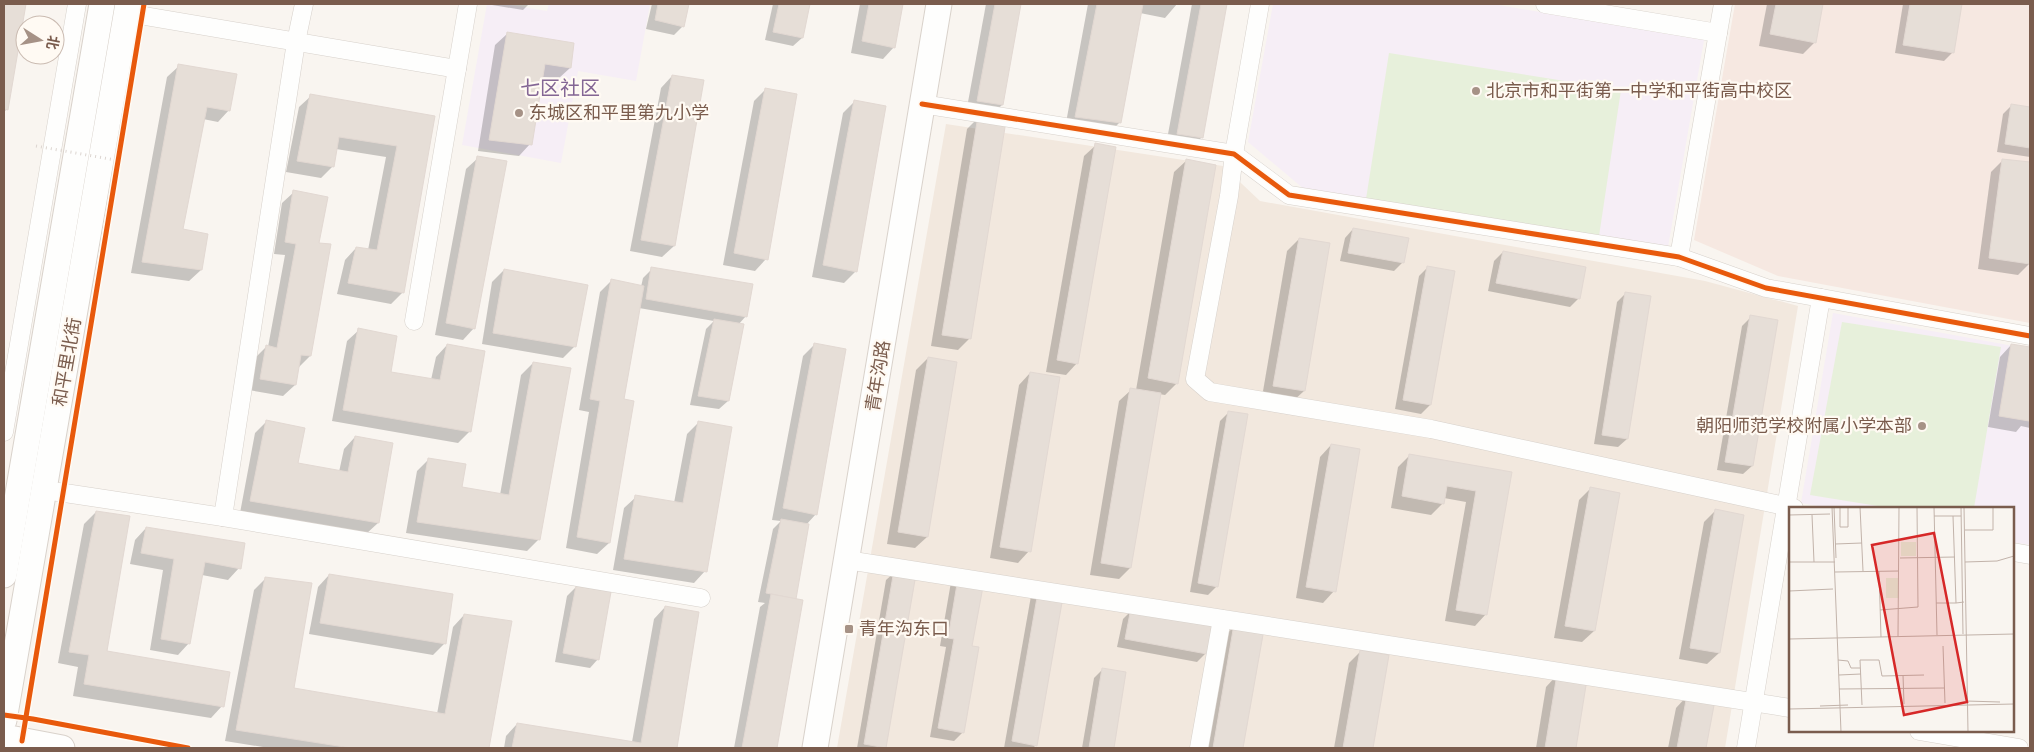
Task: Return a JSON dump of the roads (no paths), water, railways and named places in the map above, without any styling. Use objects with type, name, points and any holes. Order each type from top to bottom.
[{"type":"main road","name":"和平里北街","points":[[4,575],[102,4]]},
{"type":"main road","name":"青年沟路","points":[[815,748],[939,4]]},
{"type":"main road","name":"和平里北街","points":[[4,720],[128,8]]},
{"type":"main road","points":[[15,742],[62,748]]},
{"type":"street","points":[[4,432],[77,4]]},
{"type":"street","points":[[223,517],[296,42],[304,4]]},
{"type":"street","points":[[414,321],[468,4]]},
{"type":"street","points":[[1260,4],[1234,154],[1229,196],[1195,379],[1210,392],[1430,429],[1789,508]]},
{"type":"street","points":[[1545,4],[1718,33]]},
{"type":"street","points":[[1679,256],[1723,4]]},
{"type":"street","points":[[128,8],[296,42],[457,70]]},
{"type":"street","points":[[922,104],[1234,154],[1288,195],[1679,256],[1766,288],[2030,336]]},
{"type":"street","points":[[1790,507],[1821,298]]},
{"type":"street","points":[[45,490],[223,517],[701,598]]},
{"type":"street","points":[[1746,748],[1789,513]]},
{"type":"street","points":[[2014,552],[2030,555]]},
{"type":"street","points":[[4,560],[4,575]]},
{"type":"street","points":[[847,560],[1789,708]]},
{"type":"street","points":[[1199,748],[1222,619]]},
{"type":"street","points":[[1925,732],[2019,748]]},
{"type":"place","name":"北京市和平街第一中学和平街高中校区","points":[[1476,91]]},
{"type":"place","name":"东城区和平里第九小学","points":[[519,113]]},
{"type":"place","name":"朝阳师范学校附属小学本部","points":[[1922,426]]},
{"type":"place","name":"青年沟东口","points":[[849,629]]},
{"type":"district","name":"七区社区","points":[[560,88]]}]
